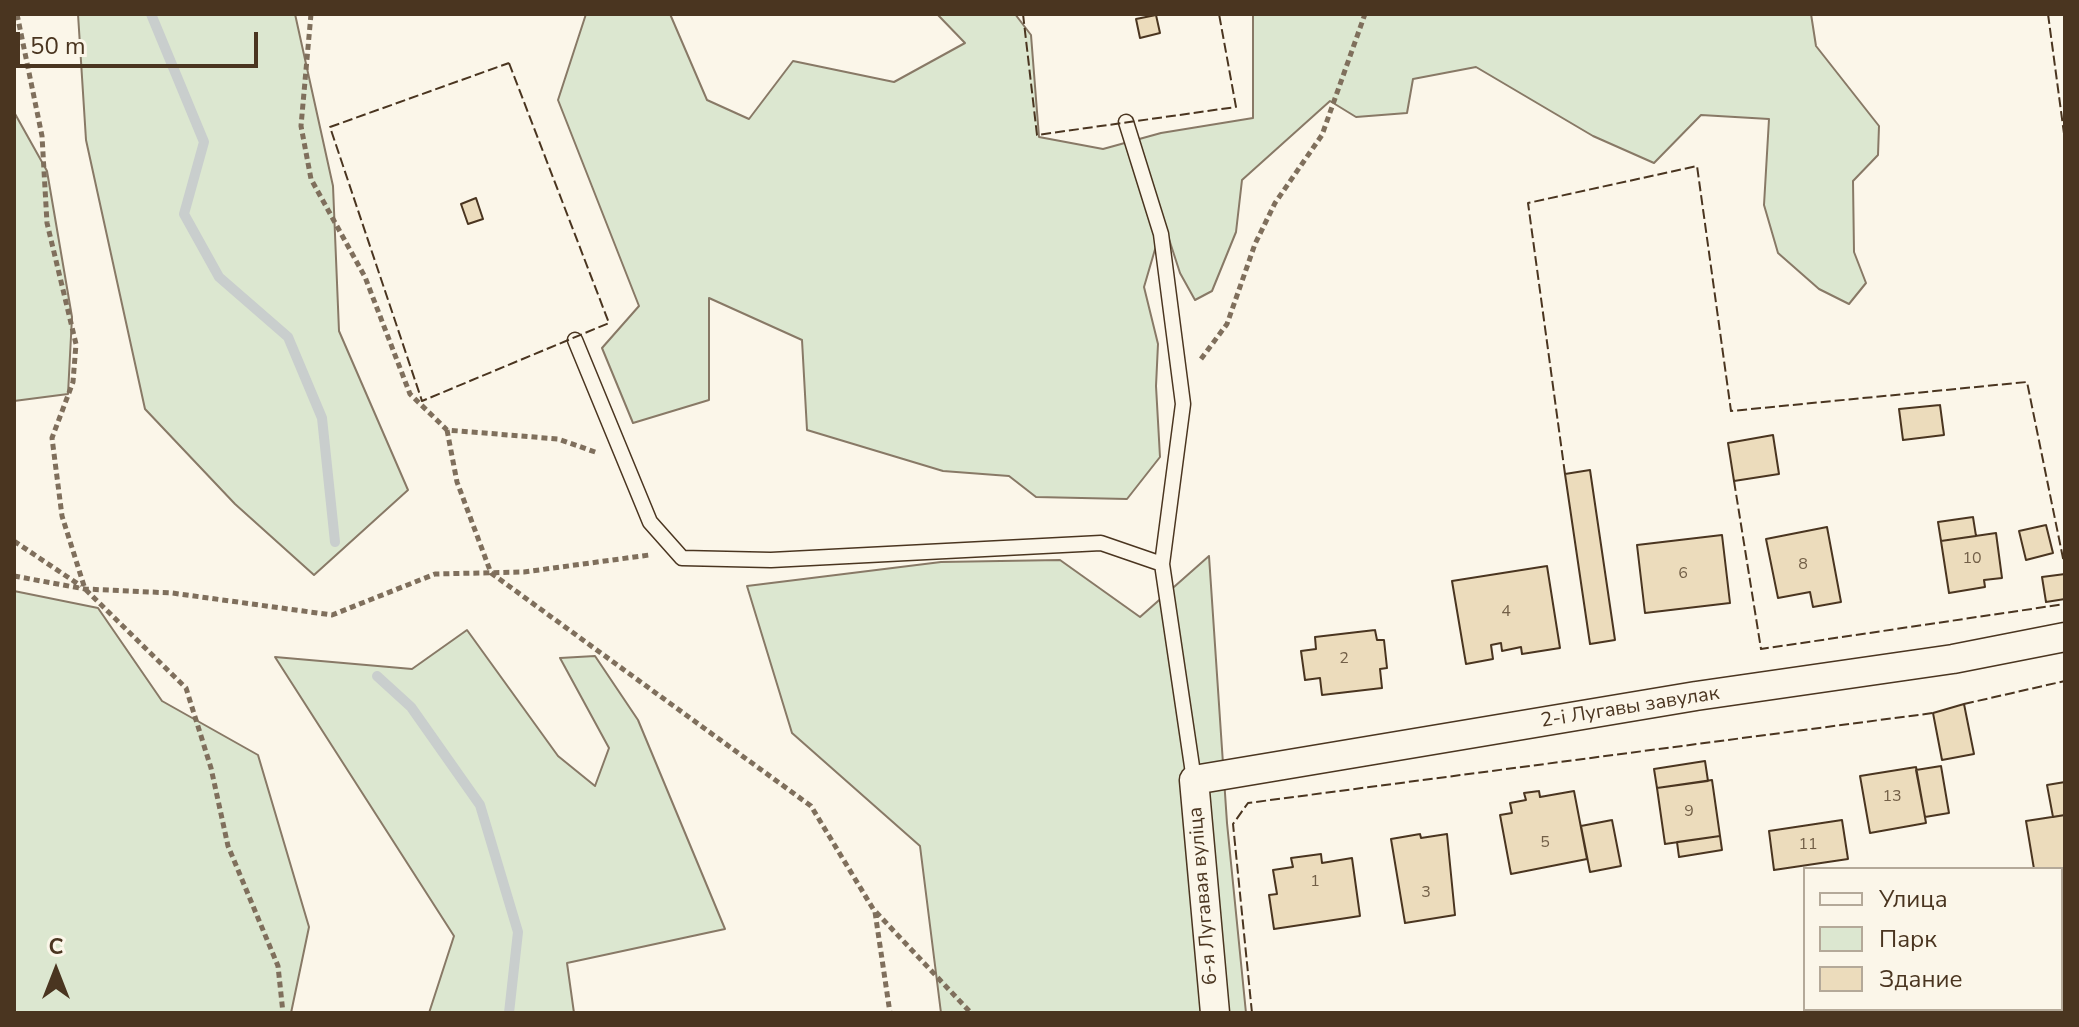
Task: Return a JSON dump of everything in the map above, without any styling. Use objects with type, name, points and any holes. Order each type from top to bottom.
[{"type":"street","name":"2-і Лугавы завулак","points":[[1194,780],[1696,696],[1953,659],[2065,637]]},
{"type":"street","name":"6-я Лугавая вуліца","points":[[1194,780],[1215,1013]]},
{"type":"lane","points":[[1126,122],[1161,234],[1183,404],[1162,564],[1194,780]]},
{"type":"lane","points":[[575,340],[650,522],[682,558],[771,560],[1101,543],[1162,564]]},
{"type":"path","points":[[17,14],[42,136],[47,223],[76,344],[73,382],[52,438],[62,516],[85,589]]},
{"type":"path","points":[[311,14],[301,126],[311,179],[365,277],[410,394],[447,430],[457,482],[491,573],[811,806],[875,912],[971,1013]]},
{"type":"path","points":[[1181,385],[1227,324],[1255,244],[1275,203],[1322,135],[1365,14]]},
{"type":"path","points":[[447,430],[558,439],[625,462]]},
{"type":"path","points":[[14,541],[85,589],[186,688],[211,768],[228,846],[278,966],[283,1013]]},
{"type":"path","points":[[14,576],[85,589],[172,593],[332,615],[435,574],[524,572],[643,554],[682,558]]},
{"type":"path","points":[[875,912],[890,1013]]},
{"type":"green space","points":[[78,14],[295,14],[333,186],[339,331],[408,490],[314,575],[235,504],[145,409],[86,140]]},
{"type":"green space","points":[[586,14],[670,14],[707,100],[749,119],[793,61],[894,82],[965,43],[937,14],[1015,14],[1031,35],[1039,137],[1103,149],[1161,133],[1253,118],[1253,14],[1811,14],[1816,46],[1879,126],[1878,155],[1853,181],[1854,252],[1866,283],[1849,304],[1819,289],[1778,253],[1764,205],[1769,119],[1701,115],[1654,163],[1593,136],[1476,67],[1413,79],[1407,113],[1356,117],[1330,101],[1242,180],[1236,232],[1212,291],[1195,300],[1180,273],[1169,239],[1156,246],[1144,287],[1158,344],[1156,386],[1160,457],[1127,499],[1036,497],[1009,476],[943,471],[807,430],[802,340],[709,298],[709,400],[633,423],[602,348],[639,306],[558,100]]},
{"type":"green space","points":[[14,112],[47,171],[72,317],[68,394],[14,401]]},
{"type":"green space","points":[[1209,556],[1227,823],[1246,1013],[941,1013],[920,846],[792,733],[747,586],[941,562],[1060,560],[1140,617]]},
{"type":"green space","points":[[14,591],[98,608],[162,701],[258,755],[309,927],[291,1013],[14,1013]]},
{"type":"green space","points":[[467,630],[558,756],[595,786],[609,748],[560,658],[595,656],[638,720],[725,929],[567,963],[574,1013],[429,1013],[454,936],[275,657],[412,669]]},
{"type":"building","points":[[1156,15],[1160,33],[1140,38],[1136,19]]},
{"type":"building","points":[[476,198],[483,219],[468,224],[461,204]]},
{"type":"building","points":[[1940,405],[1944,435],[1903,440],[1899,409]]},
{"type":"building","points":[[1773,435],[1779,474],[1734,481],[1728,443]]},
{"type":"building","points":[[1590,470],[1615,640],[1590,644],[1565,474]]},
{"type":"building","points":[[1973,517],[1976,536],[1941,541],[1938,522]]},
{"type":"building","points":[[2046,525],[2053,553],[2026,560],[2019,531]]},
{"type":"building","points":[[1827,527],[1841,602],[1813,607],[1810,592],[1778,598],[1766,539]]},
{"type":"building","points":[[1996,533],[2002,578],[1984,580],[1985,587],[1949,593],[1941,541]]},
{"type":"building","points":[[1722,535],[1730,603],[1645,613],[1637,545]]},
{"type":"building","points":[[1547,566],[1560,648],[1522,654],[1521,647],[1502,651],[1501,643],[1491,645],[1493,659],[1466,664],[1452,581]]},
{"type":"building","points":[[2065,574],[2065,599],[2046,602],[2042,577]]},
{"type":"building","points":[[1375,630],[1377,640],[1384,640],[1387,668],[1380,669],[1382,688],[1322,695],[1320,678],[1305,680],[1301,651],[1316,649],[1315,637]]},
{"type":"building","points":[[1964,704],[1974,754],[1942,760],[1933,713]]},
{"type":"building","points":[[1705,761],[1708,781],[1657,788],[1654,769]]},
{"type":"building","points":[[1941,766],[1949,813],[1925,817],[1916,770]]},
{"type":"building","points":[[1916,767],[1926,823],[1870,833],[1860,776]]},
{"type":"building","points":[[1712,780],[1720,836],[1665,844],[1657,788]]},
{"type":"building","points":[[2065,782],[2065,815],[2053,817],[2047,785]]},
{"type":"building","points":[[1539,791],[1540,797],[1574,791],[1587,859],[1511,874],[1500,815],[1512,813],[1510,803],[1526,800],[1524,793]]},
{"type":"building","points":[[2065,815],[2065,876],[2063,867],[2034,867],[2026,821]]},
{"type":"building","points":[[1612,820],[1621,866],[1590,872],[1581,826]]},
{"type":"building","points":[[1842,820],[1848,859],[1774,870],[1769,831]]},
{"type":"building","points":[[1420,834],[1421,838],[1447,834],[1455,915],[1405,923],[1391,839]]},
{"type":"building","points":[[1720,836],[1722,850],[1679,857],[1677,842]]},
{"type":"building","points":[[1321,854],[1322,863],[1352,858],[1360,916],[1274,929],[1269,895],[1277,894],[1273,870],[1293,867],[1291,858]]},
{"type":"waterway","points":[[151,14],[204,142],[184,214],[219,277],[288,337],[322,418],[335,542]]},
{"type":"waterway","points":[[377,676],[411,707],[480,805],[518,932],[509,1013]]},
{"type":"fence","points":[[1023,14],[1037,135],[1236,107],[1219,14]]},
{"type":"fence","points":[[2048,14],[2065,141]]},
{"type":"fence","points":[[509,63],[609,323],[422,401],[330,127],[509,63]]},
{"type":"fence","points":[[1565,474],[1528,203],[1697,166],[1731,411],[2027,382],[2065,568]]},
{"type":"fence","points":[[1734,481],[1761,649],[2065,604]]},
{"type":"fence","points":[[1964,704],[2065,681]]},
{"type":"fence","points":[[1252,1013],[1233,824],[1248,803],[1933,713]]}]
